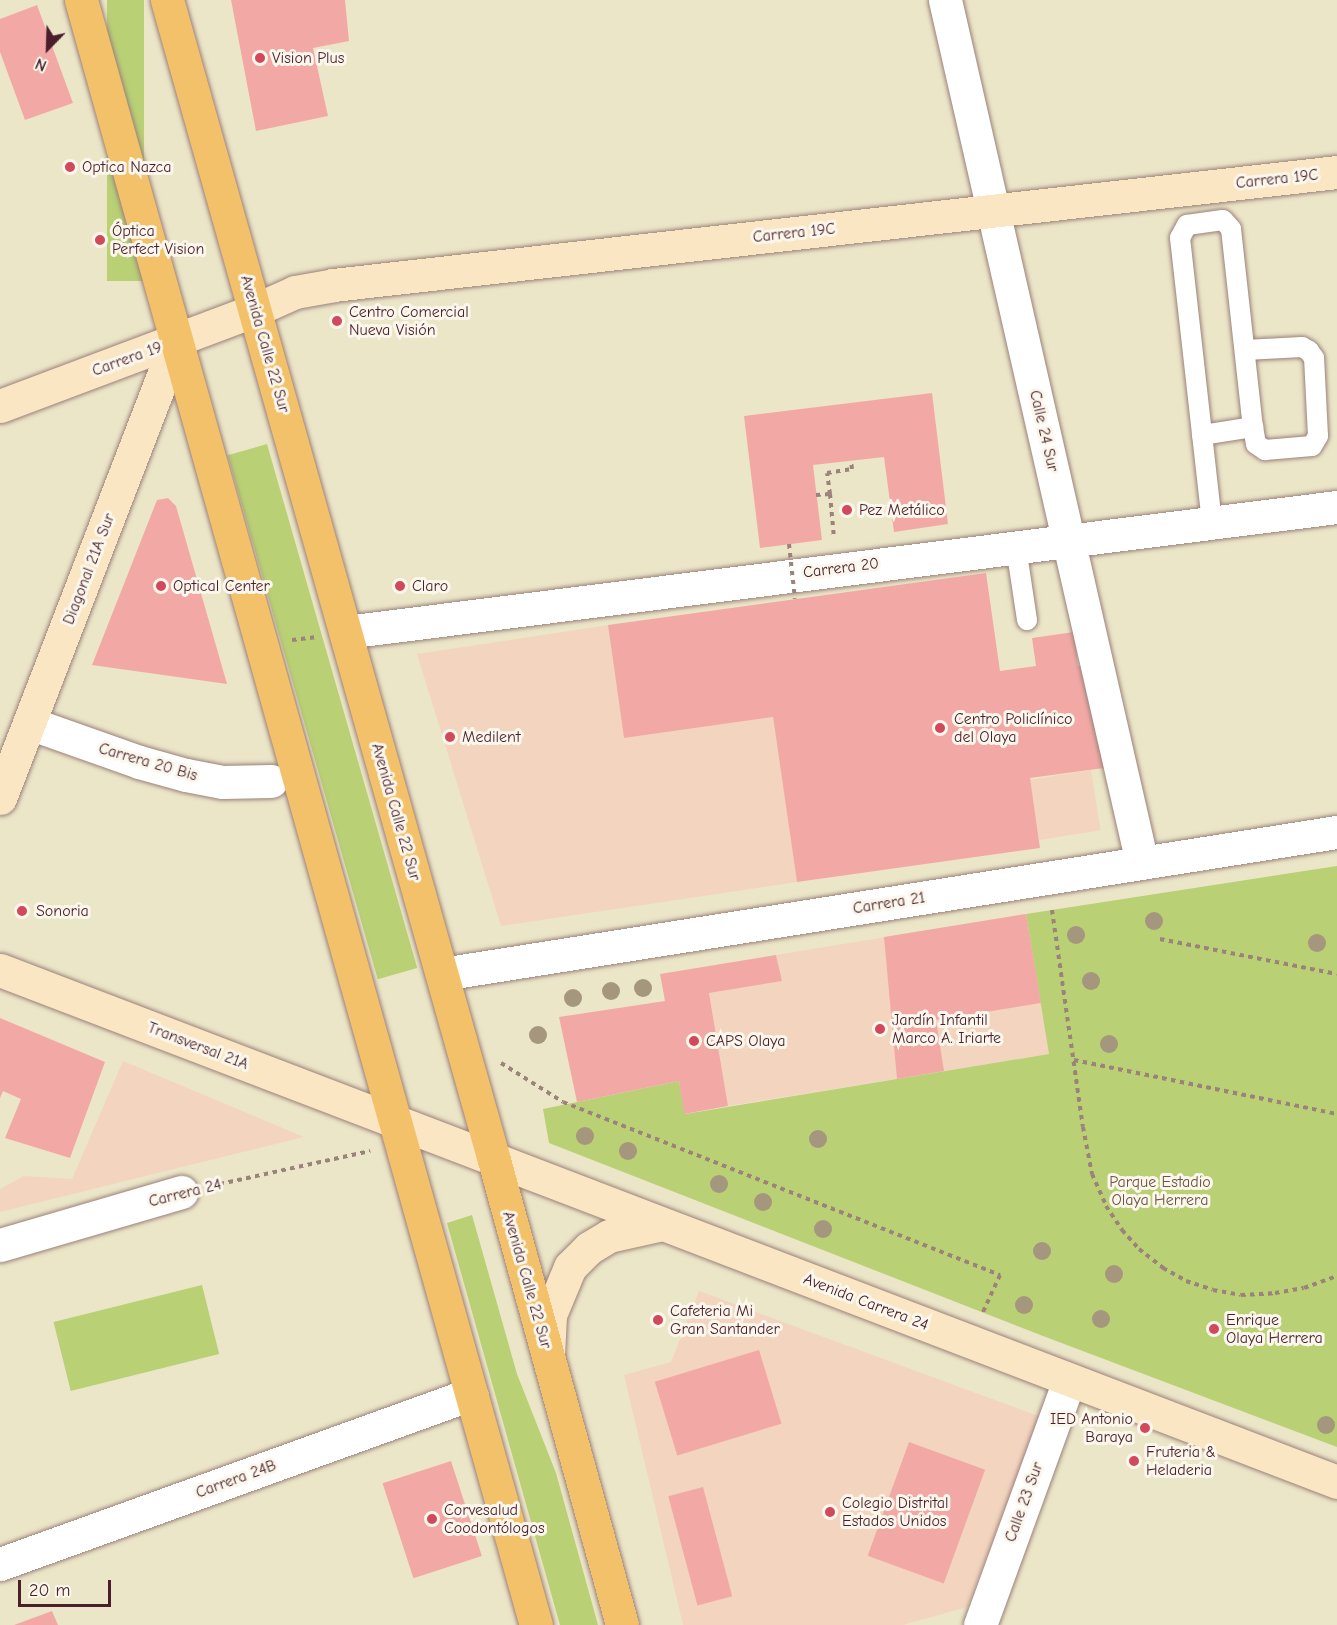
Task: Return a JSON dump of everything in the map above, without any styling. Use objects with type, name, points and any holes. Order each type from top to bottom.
[{"type":"main road","points":[[81,0],[536,1625]]},
{"type":"main road","name":"Avenida Calle 22 Sur","points":[[167,0],[442,974],[622,1625]]},
{"type":"main road","name":"Carrera 19C","points":[[255,310],[295,292],[333,285],[1337,172]]},
{"type":"main road","name":"Carrera 19","points":[[0,406],[255,310]]},
{"type":"main road","name":"Diagonal 21A Sur","points":[[0,798],[177,340]]},
{"type":"main road","name":"Transversal 21A","points":[[0,969],[395,1123]]},
{"type":"main road","name":"Avenida Carrera 24","points":[[395,1123],[1337,1482]]},
{"type":"main road","points":[[548,1355],[550,1315],[570,1267],[589,1248],[609,1236],[662,1224]]},
{"type":"street","name":"Calle 24 Sur","points":[[945,0],[1142,863]]},
{"type":"street","name":"Carrera 20","points":[[346,632],[839,568],[1337,507]]},
{"type":"street","name":"Carrera 20 Bis","points":[[29,723],[140,762],[186,775],[222,782],[271,781]]},
{"type":"street","name":"Carrera 21","points":[[442,974],[1337,832]]},
{"type":"street","name":"Carrera 24","points":[[0,1245],[181,1192]]},
{"type":"street","name":"Calle 23 Sur","points":[[980,1625],[1069,1380]]},
{"type":"street","name":"Carrera 24B","points":[[0,1564],[471,1394]]},
{"type":"lane","points":[[1212,523],[1180,238],[1187,225],[1223,220],[1228,224],[1256,444],[1265,450],[1312,446],[1318,436],[1314,358],[1302,347],[1245,350]]},
{"type":"lane","points":[[1202,435],[1253,427]]},
{"type":"lane","points":[[1016,547],[1027,620]]},
{"type":"path","points":[[839,568],[827,473],[852,469],[851,461]]},
{"type":"path","points":[[816,495],[830,494]]},
{"type":"path","points":[[789,544],[795,599]]},
{"type":"path","points":[[262,645],[346,632]]},
{"type":"path","points":[[1047,878],[1092,1174],[1106,1206],[1139,1249],[1163,1268],[1186,1281],[1213,1290],[1241,1295],[1304,1288],[1337,1276]]},
{"type":"path","points":[[1160,939],[1337,974]]},
{"type":"path","points":[[494,1059],[568,1104],[1000,1275],[983,1313]]},
{"type":"path","points":[[1074,1060],[1337,1114]]},
{"type":"path","name":"Carrera 24","points":[[181,1192],[373,1150]]},
{"type":"shaded area","points":[[608,625],[624,738],[773,717],[797,882],[501,926],[417,654]]},
{"type":"shaded area","points":[[1091,770],[1101,830],[1039,840],[1030,780]]},
{"type":"shaded area","name":"Jardín Infantil Marco A. Iriarte","points":[[1026,914],[1049,1054],[728,1106],[709,993],[781,981],[776,955]]},
{"type":"shaded area","points":[[123,1061],[304,1137],[0,1212],[0,1189],[24,1176],[72,1179]]},
{"type":"shaded area","name":"Colegio Distrital Estados Unidos","points":[[699,1291],[1041,1417],[967,1607],[903,1625],[683,1625],[624,1375],[671,1362]]},
{"type":"green space","points":[[107,0],[144,0],[144,281],[107,281]]},
{"type":"green space","points":[[267,444],[417,968],[378,979],[228,455]]},
{"type":"green space","name":"Parque Estadio Olaya Herrera","points":[[1337,866],[1337,1447],[1043,1336],[549,1143],[543,1109],[679,1081],[685,1114],[1049,1054],[1026,914]]},
{"type":"green space","points":[[472,1215],[517,1374],[556,1473],[598,1625],[560,1625],[447,1223]]},
{"type":"green space","points":[[202,1285],[219,1354],[71,1391],[54,1322]]},
{"type":"building","points":[[231,0],[345,0],[349,41],[313,48],[328,116],[256,131]]},
{"type":"building","points":[[37,5],[73,103],[25,120],[0,52],[0,19]]},
{"type":"building","points":[[932,393],[948,524],[894,532],[884,457],[813,465],[822,540],[760,548],[744,416]]},
{"type":"building","name":"Optical Center","points":[[168,498],[176,506],[227,684],[92,665],[157,500]]},
{"type":"building","name":"Centro Policlínico del Olaya","points":[[986,573],[1000,671],[1036,666],[1032,638],[1074,632],[1078,666],[1096,663],[1111,767],[1030,778],[1040,848],[797,882],[773,717],[624,738],[608,625]]},
{"type":"building","points":[[1026,914],[1041,1003],[936,1020],[944,1071],[897,1079],[884,937]]},
{"type":"building","points":[[776,955],[782,981],[709,993],[728,1106],[684,1114],[679,1081],[577,1102],[559,1017],[665,1001],[660,974]]},
{"type":"building","points":[[0,1018],[105,1062],[70,1158],[5,1138],[21,1099],[3,1091],[0,1098]]},
{"type":"building","points":[[759,1350],[782,1424],[677,1456],[655,1382]]},
{"type":"building","points":[[909,1442],[985,1470],[944,1583],[868,1556]]},
{"type":"building","name":"Corvesalud Coodontólogos","points":[[451,1461],[482,1556],[413,1578],[383,1483]]},
{"type":"building","points":[[703,1487],[732,1596],[697,1605],[668,1496]]},
{"type":"building","points":[[52,1611],[58,1625],[14,1625]]},
{"type":"place","name":"Vision Plus","points":[[260,58]]},
{"type":"place","name":"Optica Nazca","points":[[70,167]]},
{"type":"place","name":"Óptica Perfect Vision","points":[[100,240]]},
{"type":"place","name":"Centro Comercial Nueva Visión","points":[[337,321]]},
{"type":"place","name":"Pez Metálico","points":[[847,510]]},
{"type":"place","name":"Optical Center","points":[[161,586]]},
{"type":"place","name":"Claro","points":[[400,586]]},
{"type":"place","name":"Centro Policlínico del Olaya","points":[[940,728]]},
{"type":"place","name":"Medilent","points":[[450,737]]},
{"type":"place","name":"Sonoria","points":[[22,911]]},
{"type":"place","name":"Jardín Infantil Marco A. Iriarte","points":[[880,1029]]},
{"type":"place","name":"CAPS Olaya","points":[[694,1041]]},
{"type":"place","name":"Cafeteria Mi Gran Santander","points":[[658,1320]]},
{"type":"place","name":"Enrique Olaya Herrera","points":[[1214,1329]]},
{"type":"place","name":"IED Antonio Baraya","points":[[1145,1428]]},
{"type":"place","name":"Fruteria & Heladeria","points":[[1134,1461]]},
{"type":"place","name":"Colegio Distrital Estados Unidos","points":[[830,1512]]},
{"type":"place","name":"Corvesalud Coodontólogos","points":[[432,1519]]}]
